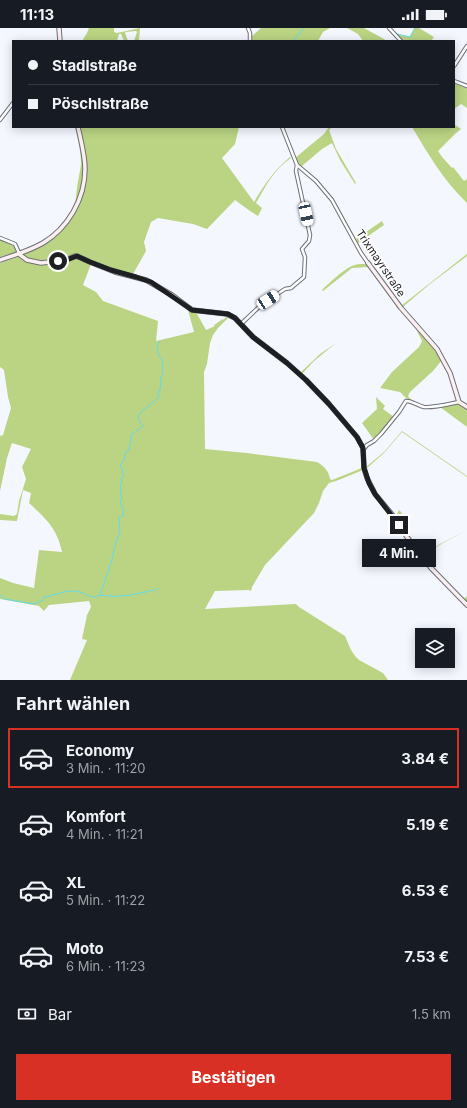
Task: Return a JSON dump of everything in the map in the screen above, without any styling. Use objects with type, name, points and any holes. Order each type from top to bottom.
[{"type":"street","points":[[59,28],[60,40]]},
{"type":"street","points":[[248,28],[250,40]]},
{"type":"street","points":[[388,28],[400,40]]},
{"type":"street","points":[[455,64],[467,46]]},
{"type":"street","points":[[455,81],[467,86]]},
{"type":"street","points":[[0,120],[12,104]]},
{"type":"street","points":[[0,260],[42,244],[66,223],[77,206],[84,184],[85,170],[78,128]]},
{"type":"street","name":"Trixmayrstraße","points":[[282,128],[297,165],[316,181],[332,200],[368,263],[401,308],[430,340],[442,357],[450,372],[460,402]]},
{"type":"street","points":[[241,324],[261,305],[285,289],[291,288],[304,277],[305,257],[302,249],[309,242],[310,235],[296,171],[297,165]]},
{"type":"street","points":[[0,238],[15,244],[19,254],[27,260],[41,263],[66,260],[75,256],[79,257],[111,270],[151,282],[192,310],[230,315],[235,318],[253,337],[292,367],[306,380],[334,410],[361,444],[363,450],[364,468],[375,494],[395,518],[407,537],[431,568],[467,605]]},
{"type":"street","points":[[363,450],[381,434],[406,401],[428,407],[460,402],[467,408]]},
{"type":"street","points":[[361,444],[367,445]]},
{"type":"green space","points":[[89,28],[114,28],[114,32],[117,33],[140,28],[139,40],[134,40],[136,31],[125,33],[128,40],[124,40],[121,34],[119,34],[117,40],[83,40]]},
{"type":"green space","points":[[261,28],[330,28],[323,32],[319,40],[249,40],[250,35],[252,36]]},
{"type":"green space","points":[[347,28],[364,28],[385,40],[362,40],[358,34]]},
{"type":"green space","points":[[414,28],[419,28],[434,37],[432,40],[401,40],[396,34],[410,37]]},
{"type":"green space","points":[[455,80],[467,85],[467,108],[461,104],[455,108]]},
{"type":"green space","points":[[455,125],[461,129],[438,151],[464,181],[467,179],[467,203],[451,186],[430,157],[413,128],[455,128]]},
{"type":"green space","points":[[75,128],[239,128],[235,144],[222,158],[254,202],[275,172],[256,203],[262,208],[258,216],[235,200],[207,229],[193,224],[158,218],[151,222],[144,242],[146,251],[133,274],[160,287],[189,307],[199,311],[197,314],[206,330],[215,326],[214,325],[223,320],[229,314],[240,321],[246,319],[258,306],[287,287],[285,290],[258,308],[244,323],[244,326],[256,338],[300,373],[320,354],[336,343],[314,361],[302,374],[361,442],[365,444],[374,440],[362,423],[377,409],[376,397],[385,406],[383,409],[394,417],[407,399],[400,392],[380,388],[392,372],[419,347],[422,341],[416,329],[396,307],[397,306],[369,267],[352,268],[323,291],[322,290],[336,277],[349,268],[355,265],[365,264],[368,261],[363,253],[401,306],[467,254],[467,256],[430,284],[403,308],[434,344],[449,367],[457,393],[467,405],[467,427],[440,407],[426,408],[406,403],[400,413],[381,436],[366,448],[364,454],[366,467],[384,452],[402,431],[467,476],[402,432],[384,453],[366,469],[373,488],[384,504],[393,514],[397,514],[399,510],[402,513],[397,520],[409,539],[423,555],[467,530],[423,556],[463,600],[467,596],[467,606],[435,574],[410,543],[371,490],[363,470],[329,483],[323,491],[314,513],[265,565],[251,591],[215,591],[205,609],[296,604],[345,636],[355,656],[359,660],[383,673],[388,680],[70,680],[87,640],[82,639],[87,615],[91,607],[89,601],[49,605],[44,611],[39,606],[0,599],[0,578],[34,588],[39,550],[62,552],[57,536],[50,524],[29,503],[31,493],[23,490],[17,521],[0,520],[0,514],[14,516],[17,514],[19,501],[26,479],[22,467],[31,449],[12,443],[7,458],[0,491],[0,436],[3,435],[11,408],[4,370],[0,367],[0,263],[18,257],[20,251],[44,240],[52,234],[65,221],[74,207],[81,164],[80,150]],"holes":[[[91,264],[119,274],[147,281],[180,302],[188,310],[194,332],[156,341],[158,321],[103,301],[96,292],[83,285]],[[229,317],[235,319],[257,341],[306,381],[358,441],[362,451],[362,468],[332,480],[330,479],[326,469],[317,462],[205,449],[204,372],[213,335]],[[442,360],[455,389],[457,400],[438,406],[424,406],[412,401],[408,396],[410,392],[433,371]]]},
{"type":"green space","points":[[328,128],[331,128],[329,130],[336,149],[356,183],[355,184],[340,160],[332,143],[322,149],[302,166],[303,169],[298,165],[295,158],[324,134]]},
{"type":"green space","points":[[325,191],[335,201],[356,239],[382,221],[384,225],[358,243],[363,253],[343,216]]},
{"type":"green space","points":[[0,239],[13,245],[16,253],[0,257]]},
{"type":"waterway","points":[[294,40],[304,28]]},
{"type":"waterway","points":[[397,34],[410,37],[415,28]]},
{"type":"waterway","points":[[90,596],[95,597],[100,595],[120,532],[119,518],[123,516],[123,508],[120,503],[122,501],[120,486],[122,484],[121,479],[124,476],[122,471],[123,469],[120,466],[124,460],[126,452],[129,450],[131,435],[143,426],[138,419],[139,415],[159,397],[158,392],[160,391],[161,377],[163,374],[163,361],[158,352],[159,342]]},
{"type":"waterway","points":[[100,595],[127,596],[154,590]]},
{"type":"waterway","points":[[0,595],[5,599],[34,604],[43,600],[44,597],[71,591],[77,591],[88,596]]},
{"type":"route","points":[[58,261],[77,256],[119,273],[151,282],[192,310],[228,314],[238,320],[253,337],[287,363],[306,380],[357,437],[363,448],[364,468],[371,488],[399,525]]}]
